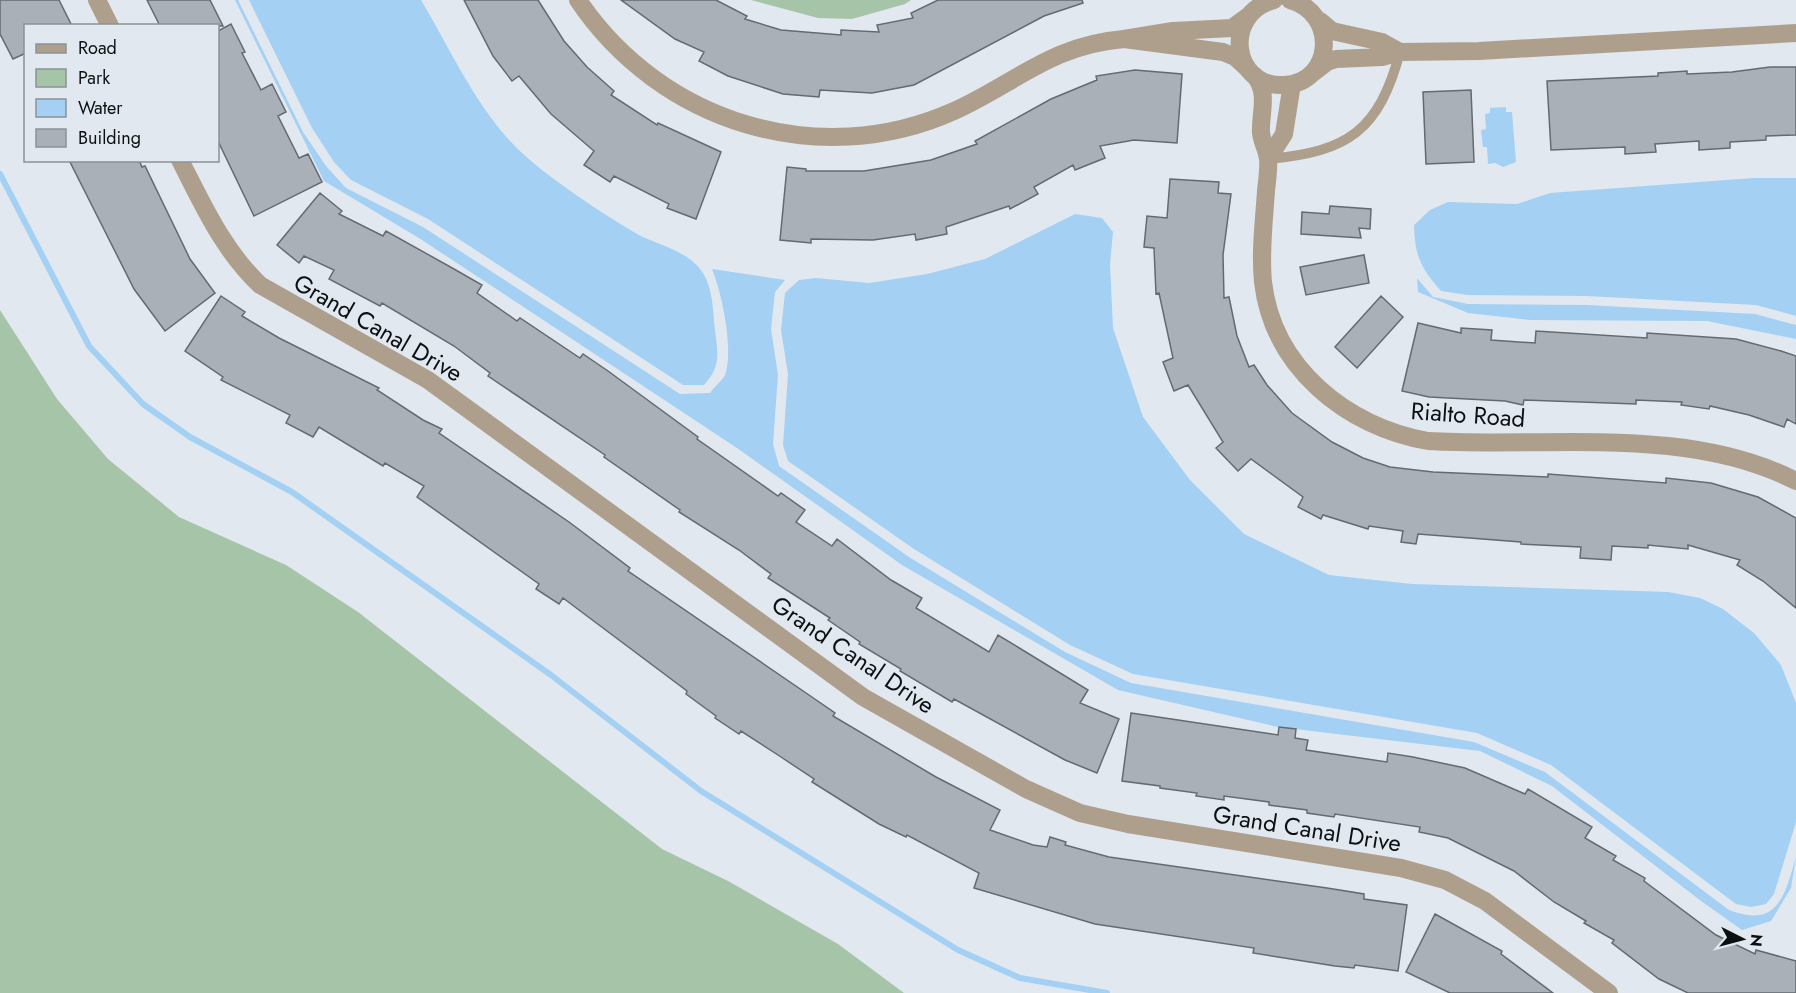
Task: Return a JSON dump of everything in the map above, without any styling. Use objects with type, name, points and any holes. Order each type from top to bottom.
[{"type":"street","points":[[97,0],[109,24]]},
{"type":"street","points":[[578,0],[604,35],[627,58],[657,82],[690,103],[728,119],[768,131],[820,138],[863,136],[921,124],[957,110],[1070,49],[1173,31],[1232,28],[1251,9],[1274,0]]},
{"type":"street","points":[[1299,2],[1332,31],[1382,42],[1400,52]]},
{"type":"street","name":"Rialto Road","points":[[1251,9],[1239,38],[1242,60],[1252,72],[1264,94],[1261,134],[1268,159],[1263,281],[1270,315],[1288,353],[1305,376],[1337,405],[1388,432],[1428,441],[1690,447],[1733,456],[1796,481]]},
{"type":"street","points":[[1310,75],[1319,64],[1324,50],[1324,35],[1320,21]]},
{"type":"street","points":[[1124,39],[1229,54],[1252,72],[1275,85],[1292,84],[1310,75],[1327,62],[1336,59],[1382,57],[1400,52],[1479,51],[1796,33]]},
{"type":"street","name":"Rialto Road","points":[[1268,159],[1284,134],[1292,84]]},
{"type":"street","name":"Grand Canal Drive","points":[[181,162],[221,239],[245,272],[260,285],[428,380],[863,697],[903,721],[1035,794],[1080,813],[1128,824],[1401,867],[1445,880],[1485,901],[1610,993]]},
{"type":"lane","points":[[1268,159],[1299,156],[1333,146],[1355,134],[1374,114],[1390,87],[1400,52]]},
{"type":"green space","points":[[751,0],[911,0],[905,4],[852,19],[818,18]]},
{"type":"green space","points":[[0,310],[57,399],[108,459],[179,517],[286,565],[358,612],[662,849],[728,881],[838,944],[904,993],[0,993]]},
{"type":"water","points":[[235,0],[238,0],[303,132],[326,166],[346,188],[423,227],[680,394],[710,393],[725,375],[727,337],[720,292],[712,269],[785,280],[775,292],[771,329],[778,375],[773,444],[779,466],[909,557],[1065,652],[1131,683],[1474,742],[1545,772],[1729,910],[1745,915],[1769,912],[1783,895],[1796,857],[1791,888],[1771,921],[1742,930],[1552,786],[1480,751],[1278,727],[1118,690],[902,565],[737,448],[422,240],[324,181]]},
{"type":"water","points":[[249,0],[421,0],[478,100],[521,152],[561,185],[637,234],[681,254],[697,265],[703,273],[712,301],[717,353],[716,366],[704,385],[683,385],[428,219],[351,180],[334,162],[312,128]]},
{"type":"water","points":[[1506,107],[1506,112],[1512,112],[1516,162],[1503,167],[1495,163],[1488,164],[1487,147],[1483,147],[1481,130],[1486,129],[1485,114],[1490,113],[1490,108]]},
{"type":"water","points":[[1754,178],[1796,178],[1796,316],[1756,305],[1587,296],[1468,295],[1441,291],[1423,268],[1417,253],[1414,225],[1430,210],[1448,202],[1517,204],[1550,193]]},
{"type":"water","points":[[1075,214],[1102,218],[1113,232],[1110,264],[1113,328],[1143,417],[1190,480],[1244,534],[1329,575],[1412,584],[1668,592],[1700,598],[1723,609],[1754,633],[1781,665],[1796,703],[1796,822],[1774,894],[1766,904],[1751,907],[1736,904],[1551,765],[1477,733],[1133,674],[1070,645],[914,549],[788,461],[783,445],[788,374],[781,330],[785,293],[799,280],[816,278],[869,283],[927,274],[985,259]]},
{"type":"water","points":[[1417,278],[1433,297],[1468,304],[1587,305],[1755,314],[1796,325],[1796,339],[1707,321],[1531,320],[1468,313],[1418,292]]},
{"type":"building","points":[[0,0],[59,0],[71,24],[24,24],[24,54],[13,59],[0,34]]},
{"type":"building","points":[[147,0],[210,0],[223,26],[219,24],[159,24]]},
{"type":"building","points":[[464,0],[538,0],[564,41],[587,67],[614,91],[611,95],[657,125],[658,123],[721,152],[696,219],[667,208],[669,204],[614,176],[610,182],[584,165],[594,151],[551,114],[519,76],[512,81],[493,56]]},
{"type":"building","points":[[621,0],[716,0],[747,16],[745,19],[781,30],[841,35],[841,30],[879,32],[877,25],[913,18],[911,13],[938,0],[1082,0],[1083,3],[1044,16],[914,85],[872,93],[820,90],[819,97],[783,94],[728,76],[699,61],[704,52],[675,39]]},
{"type":"building","points":[[231,24],[245,52],[242,53],[261,90],[272,84],[286,112],[278,116],[299,158],[308,154],[322,182],[254,216],[219,143],[219,30]]},
{"type":"building","points":[[1770,67],[1796,67],[1796,135],[1766,136],[1766,140],[1730,142],[1730,148],[1699,150],[1699,141],[1655,144],[1656,152],[1625,154],[1625,147],[1551,150],[1547,81],[1658,76],[1658,73],[1687,71],[1687,74],[1732,72]]},
{"type":"building","points":[[1135,70],[1182,74],[1177,143],[1134,140],[1100,146],[1105,158],[1075,170],[1073,165],[1034,187],[1038,194],[1010,209],[1009,206],[946,227],[947,234],[916,240],[915,234],[873,240],[811,239],[811,243],[780,240],[787,167],[806,169],[806,171],[864,171],[931,160],[977,144],[975,141],[1051,99],[1097,80],[1096,76]]},
{"type":"building","points":[[1471,90],[1474,162],[1426,164],[1423,92]]},
{"type":"building","points":[[70,162],[140,162],[142,167],[145,166],[190,259],[215,293],[165,331],[134,289]]},
{"type":"building","points":[[1170,179],[1219,182],[1218,193],[1231,194],[1223,255],[1224,298],[1229,297],[1237,336],[1249,367],[1254,365],[1267,385],[1292,413],[1332,442],[1363,458],[1390,467],[1433,472],[1548,477],[1548,474],[1666,483],[1666,478],[1711,483],[1758,497],[1796,518],[1796,608],[1763,581],[1737,565],[1740,560],[1688,545],[1688,549],[1648,545],[1648,548],[1612,546],[1611,560],[1580,558],[1581,547],[1418,534],[1416,544],[1401,542],[1403,531],[1369,526],[1368,529],[1323,515],[1321,519],[1298,507],[1303,497],[1251,459],[1238,471],[1216,448],[1223,442],[1188,385],[1174,391],[1163,362],[1173,358],[1159,293],[1156,294],[1154,248],[1144,247],[1147,216],[1167,218]]},
{"type":"building","points":[[320,193],[342,211],[339,214],[383,236],[386,231],[482,285],[477,293],[517,321],[520,318],[580,358],[583,354],[608,371],[698,437],[697,439],[778,496],[781,493],[805,510],[796,522],[832,546],[837,539],[891,580],[922,598],[916,608],[989,652],[998,635],[1088,690],[1080,703],[1119,719],[1097,773],[1065,760],[954,699],[952,702],[900,671],[901,669],[859,644],[860,642],[828,620],[830,618],[768,578],[771,574],[739,550],[679,512],[680,510],[604,457],[605,455],[488,376],[490,373],[454,346],[382,303],[380,306],[329,279],[334,270],[304,256],[299,263],[277,245]]},
{"type":"building","points":[[1330,206],[1371,209],[1370,229],[1359,228],[1361,238],[1301,234],[1302,212],[1329,214]]},
{"type":"building","points":[[1364,255],[1369,283],[1306,295],[1300,267]]},
{"type":"building","points":[[221,296],[245,312],[242,316],[279,338],[379,388],[377,390],[423,420],[442,429],[439,433],[569,522],[630,568],[628,571],[835,713],[833,716],[936,777],[1000,810],[990,830],[1033,845],[1047,847],[1050,837],[1066,842],[1065,845],[1109,857],[1327,888],[1364,894],[1364,899],[1407,905],[1398,971],[1355,965],[1354,968],[1335,966],[1253,953],[1254,948],[1095,924],[974,888],[979,873],[907,835],[906,837],[879,824],[812,782],[814,779],[781,757],[741,731],[739,734],[715,718],[716,716],[686,694],[687,691],[563,598],[559,604],[536,589],[539,584],[417,497],[424,486],[385,463],[383,466],[319,427],[313,437],[286,423],[290,415],[221,380],[223,377],[185,351]]},
{"type":"building","points":[[1381,296],[1403,317],[1357,368],[1335,347]]},
{"type":"building","points":[[1418,323],[1461,333],[1461,328],[1492,330],[1491,340],[1535,343],[1536,331],[1647,338],[1647,333],[1736,339],[1781,351],[1796,356],[1796,424],[1787,419],[1784,427],[1749,415],[1710,406],[1709,409],[1681,405],[1682,402],[1636,400],[1636,404],[1524,400],[1523,405],[1505,401],[1429,397],[1402,391]]},
{"type":"building","points":[[1131,713],[1278,735],[1279,727],[1296,729],[1295,738],[1308,740],[1306,750],[1387,762],[1388,753],[1413,757],[1465,768],[1525,794],[1528,789],[1592,827],[1585,838],[1616,856],[1613,860],[1645,878],[1644,881],[1716,935],[1755,954],[1756,950],[1796,961],[1796,993],[1688,993],[1659,979],[1612,943],[1614,940],[1584,923],[1586,921],[1554,902],[1514,871],[1448,838],[1419,832],[1420,827],[1335,814],[1334,817],[1307,813],[1307,810],[1269,805],[1269,802],[1224,796],[1224,800],[1196,796],[1197,793],[1122,781]]},
{"type":"building","points":[[1435,914],[1502,951],[1501,954],[1553,993],[1450,993],[1406,972]]},
{"type":"waterway","points":[[0,174],[89,346],[143,404],[190,437],[292,492],[551,675],[701,791],[958,950],[1020,978],[1107,993]]}]
